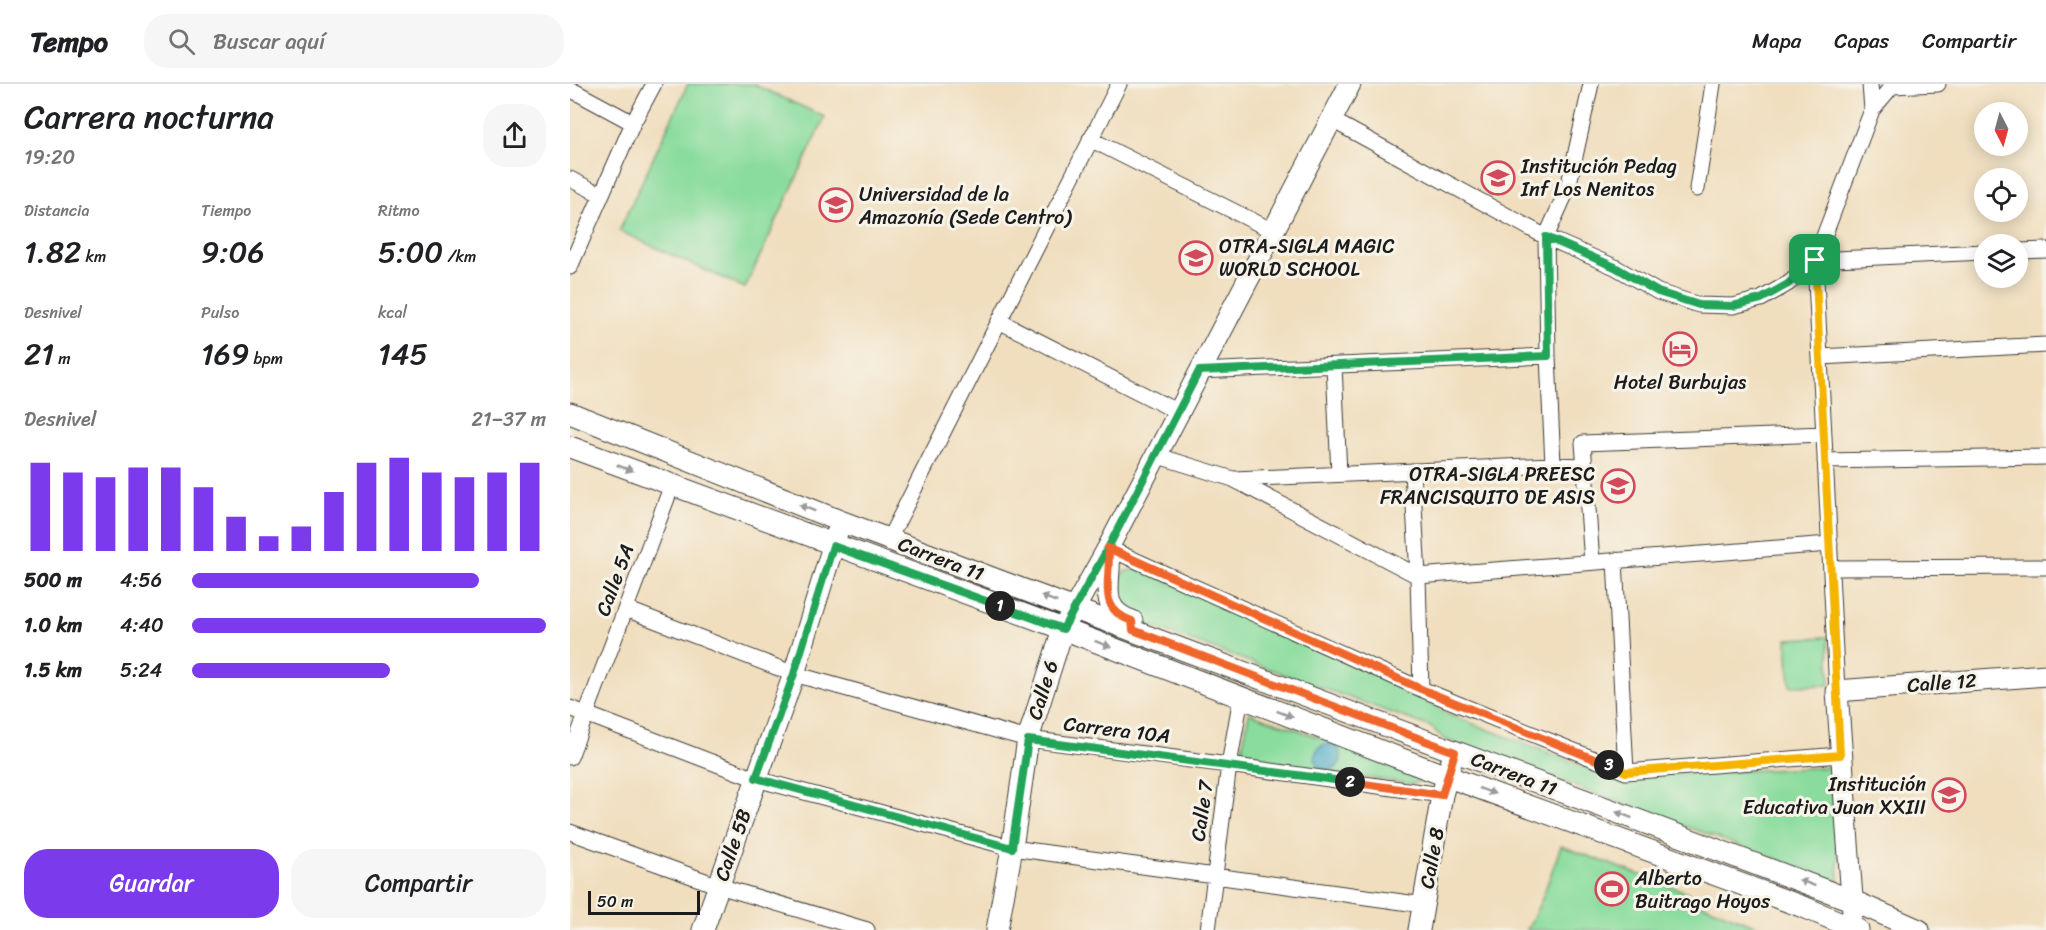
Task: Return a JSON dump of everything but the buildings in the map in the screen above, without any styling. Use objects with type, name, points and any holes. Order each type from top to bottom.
[{"type":"main road","name":"Calle 6","points":[[997,930],[1028,740],[1063,629],[1108,548],[1350,84]]},
{"type":"main road","name":"Carrera 11","points":[[570,413],[840,521],[1851,900],[1919,930]]},
{"type":"main road","name":"Carrera 11","points":[[570,447],[1241,697],[1444,785],[1806,908],[1856,929]]},
{"type":"main road","name":"Calle 5B","points":[[703,930],[794,674],[840,521]]},
{"type":"main road","points":[[1108,548],[1110,557],[1107,580],[1110,604],[1118,615],[1132,621],[1133,630]]},
{"type":"main road","name":"Calle 12","points":[[1837,691],[2046,675]]},
{"type":"main road","points":[[1837,691],[1851,900],[1856,929]]},
{"type":"main road","name":"Calle 8","points":[[1419,930],[1444,785],[1455,752]]},
{"type":"street","points":[[570,267],[600,194],[654,84]]},
{"type":"street","points":[[889,539],[1119,84]]},
{"type":"street","points":[[1553,465],[1546,237],[1568,188],[1591,84]]},
{"type":"street","points":[[1697,189],[1713,84]]},
{"type":"street","points":[[1870,84],[1872,110]]},
{"type":"street","points":[[1837,691],[1815,260],[1872,110],[1892,86],[1938,84]]},
{"type":"street","points":[[570,89],[633,123]]},
{"type":"street","points":[[1332,120],[1546,237],[1615,267],[1658,292],[1699,305],[1733,306],[1761,299],[1788,284],[1815,260],[1974,252]]},
{"type":"street","points":[[1090,139],[1273,231]]},
{"type":"street","points":[[570,179],[600,194]]},
{"type":"street","points":[[2028,250],[2046,249]]},
{"type":"street","points":[[999,321],[1178,412]]},
{"type":"street","points":[[1820,357],[2046,345]]},
{"type":"street","points":[[1199,371],[1548,356]]},
{"type":"street","points":[[1334,366],[1339,474]]},
{"type":"street","points":[[1592,562],[1583,443],[1824,434]]},
{"type":"street","points":[[1155,455],[1233,479],[1418,576],[1830,544]]},
{"type":"street","points":[[1825,461],[2046,457]]},
{"type":"street","points":[[1233,479],[1553,465],[1584,466]]},
{"type":"street","points":[[1412,471],[1421,689]]},
{"type":"street","name":"Calle 5A","points":[[570,758],[672,485]]},
{"type":"street","points":[[1108,548],[1421,689],[1626,772],[1840,755]]},
{"type":"street","points":[[1615,560],[1626,772]]},
{"type":"street","points":[[1831,568],[2046,567]]},
{"type":"street","name":"Carrera 10A","points":[[626,609],[794,674],[1028,740],[1229,765],[1444,785]]},
{"type":"street","name":"Calle 7","points":[[1208,930],[1229,765],[1241,697]]},
{"type":"street","points":[[570,708],[756,778],[1012,848],[1424,905]]},
{"type":"street","points":[[570,832],[719,886],[867,930]]},
{"type":"green space","points":[[688,84],[753,84],[825,117],[745,288],[619,231]]},
{"type":"green space","points":[[1139,568],[1429,698],[1445,713],[1611,777],[1833,767],[1839,882],[1444,739],[1431,727],[1125,617],[1117,605],[1117,581],[1124,572]]},
{"type":"green space","points":[[1828,637],[1830,685],[1790,686],[1787,639]]},
{"type":"green space","points":[[1249,713],[1415,770],[1420,773],[1421,778],[1412,784],[1240,760]]},
{"type":"green space","name":"Alberto Buitrago Hoyos","points":[[1561,846],[1689,893],[1687,898],[1759,927],[1758,930],[1527,930],[1542,899]]},
{"type":"water","points":[[1328,744],[1337,748],[1341,757],[1337,766],[1328,770],[1319,766],[1315,757],[1319,748]]},
{"type":"place","name":"Institución Pedag Inf Los Nenitos","points":[[1498,178]]},
{"type":"place","name":"Universidad de la Amazonía (Sede Centro)","points":[[836,205]]},
{"type":"place","name":"OTRA-SIGLA MAGIC WORLD SCHOOL","points":[[1196,258]]},
{"type":"place","name":"Hotel Burbujas","points":[[1680,349]]},
{"type":"place","name":"OTRA-SIGLA PREESC FRANCISQUITO DE ASIS","points":[[1618,486]]},
{"type":"place","name":"Institución Educativa Juan XXIII","points":[[1949,795]]},
{"type":"place","name":"Alberto Buitrago Hoyos","points":[[1612,889]]},
{"type":"route","points":[[1815,260],[1788,284],[1761,299],[1733,306],[1699,305],[1658,292],[1615,267],[1546,237],[1548,356],[1199,371],[1108,548],[1063,629],[833,546],[794,674],[756,778],[1012,848],[1028,740],[1442,795],[1455,752],[1133,630],[1132,621],[1118,615],[1110,604],[1107,580],[1110,557],[1108,548],[1421,689],[1626,772],[1840,755],[1815,260]]}]
